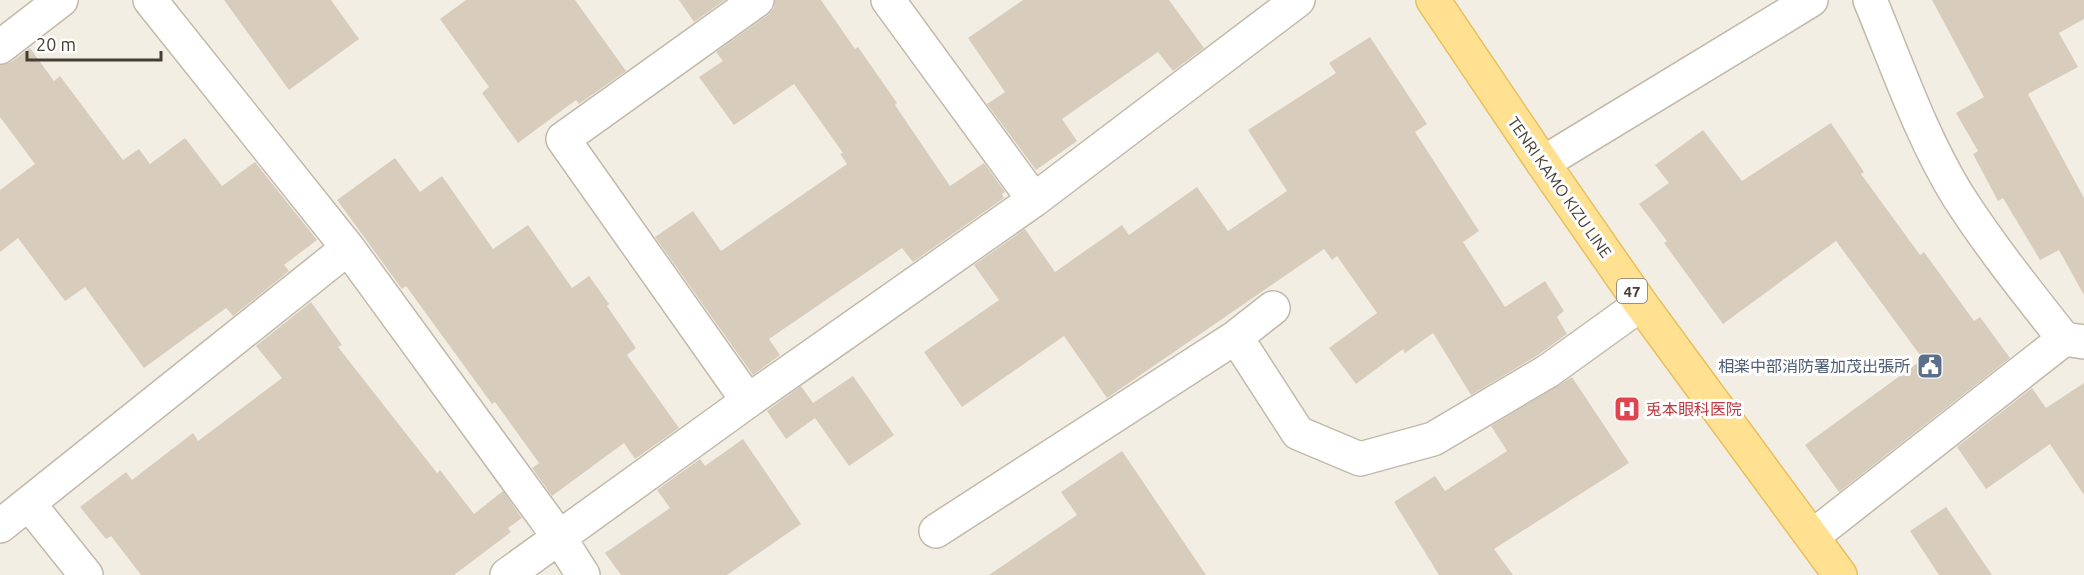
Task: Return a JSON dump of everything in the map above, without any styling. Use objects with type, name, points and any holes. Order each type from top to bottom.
[{"type":"main road","name":"TENRI KAMO KIZU LINE","points":[[1433,0],[1641,304],[1840,575]]},
{"type":"street","points":[[0,47],[61,0]]},
{"type":"street","points":[[150,0],[348,248],[559,537],[583,575]]},
{"type":"street","points":[[748,400],[563,139],[757,0]]},
{"type":"street","points":[[888,0],[1034,200]]},
{"type":"street","points":[[507,575],[748,400],[1034,200],[1298,0]]},
{"type":"street","points":[[1543,163],[1811,0]]},
{"type":"street","points":[[1813,536],[2074,340],[2005,264],[1957,195],[1924,129],[1870,0]]},
{"type":"street","points":[[0,526],[348,248]]},
{"type":"street","points":[[1236,336],[1298,433],[1360,459],[1433,439],[1548,371],[1641,304]]},
{"type":"street","points":[[936,531],[1236,336],[1273,308]]},
{"type":"street","points":[[29,504],[86,575]]},
{"type":"building","points":[[224,0],[331,0],[359,39],[289,90]]},
{"type":"building","points":[[466,0],[575,0],[626,71],[579,104],[576,100],[518,143],[482,93],[489,87],[440,19]]},
{"type":"building","points":[[679,0],[725,0],[694,22]]},
{"type":"building","points":[[775,0],[821,0],[855,49],[858,47],[897,103],[895,105],[950,186],[984,163],[1005,192],[1002,194],[1004,198],[913,262],[902,248],[769,339],[780,355],[753,375],[655,237],[693,211],[721,251],[847,164],[840,154],[843,153],[794,84],[734,125],[699,77],[723,61],[716,52],[768,15],[774,8]]},
{"type":"building","points":[[1023,0],[1169,0],[1204,48],[1173,71],[1158,52],[1062,119],[1077,141],[1036,170],[987,104],[1005,92],[968,38]]},
{"type":"building","points":[[1932,0],[2084,0],[2084,19],[2059,33],[2078,67],[2028,94],[2084,198],[2084,295],[2059,250],[2040,260],[2003,198],[1998,201],[1973,154],[1978,151],[1956,113],[1984,97]]},
{"type":"building","points":[[1370,37],[1427,124],[1415,132],[1479,231],[1463,242],[1505,307],[1545,281],[1564,311],[1557,317],[1567,334],[1538,355],[1471,395],[1433,333],[1405,353],[1403,349],[1356,384],[1329,348],[1377,313],[1337,256],[1332,260],[1324,249],[1107,398],[1064,336],[962,407],[924,352],[999,300],[974,265],[1025,229],[1055,272],[1122,225],[1129,235],[1197,187],[1228,231],[1287,191],[1248,130],[1336,73],[1329,63]]},
{"type":"building","points":[[30,48],[54,81],[60,76],[123,160],[139,149],[150,164],[185,138],[222,186],[255,162],[317,240],[284,265],[289,271],[233,316],[226,308],[144,368],[85,287],[65,301],[18,238],[0,252],[0,190],[35,164],[0,117],[0,65],[11,62]]},
{"type":"building","points":[[1831,123],[1864,172],[1861,174],[1920,255],[1924,252],[1974,321],[1980,317],[2010,358],[1839,492],[1805,445],[1923,359],[1836,241],[1723,324],[1664,243],[1667,241],[1639,204],[1669,183],[1655,165],[1703,130],[1742,181]]},
{"type":"building","points":[[395,158],[420,192],[442,176],[493,249],[528,225],[572,288],[589,276],[636,348],[627,355],[679,428],[635,459],[624,443],[552,496],[532,468],[539,463],[495,402],[492,404],[406,286],[402,289],[337,200]]},
{"type":"building","points":[[311,302],[342,345],[338,347],[437,473],[440,470],[474,514],[503,491],[522,518],[508,528],[511,532],[454,575],[141,575],[111,536],[106,539],[80,507],[126,472],[132,480],[193,433],[198,441],[282,378],[256,346]]},
{"type":"building","points":[[853,376],[894,435],[849,466],[815,418],[786,439],[767,411],[801,386],[813,403]]},
{"type":"building","points":[[1572,377],[1629,463],[1494,549],[1513,575],[1439,575],[1394,502],[1435,476],[1445,491],[1507,451],[1491,426]]},
{"type":"building","points":[[2084,383],[2084,495],[2050,444],[1986,489],[1957,447],[2032,388],[2046,408]]},
{"type":"building","points":[[743,439],[801,524],[727,575],[621,575],[605,553],[670,508],[657,490],[700,459],[705,466]]},
{"type":"building","points":[[1122,451],[1206,575],[989,575],[1077,515],[1061,492]]},
{"type":"building","points":[[1946,507],[1992,575],[1939,575],[1910,531]]},
{"type":"place","name":"相楽中部消防署加茂出張所","points":[[1930,366]]},
{"type":"place","name":"兎本眼科医院","points":[[1627,409]]}]
